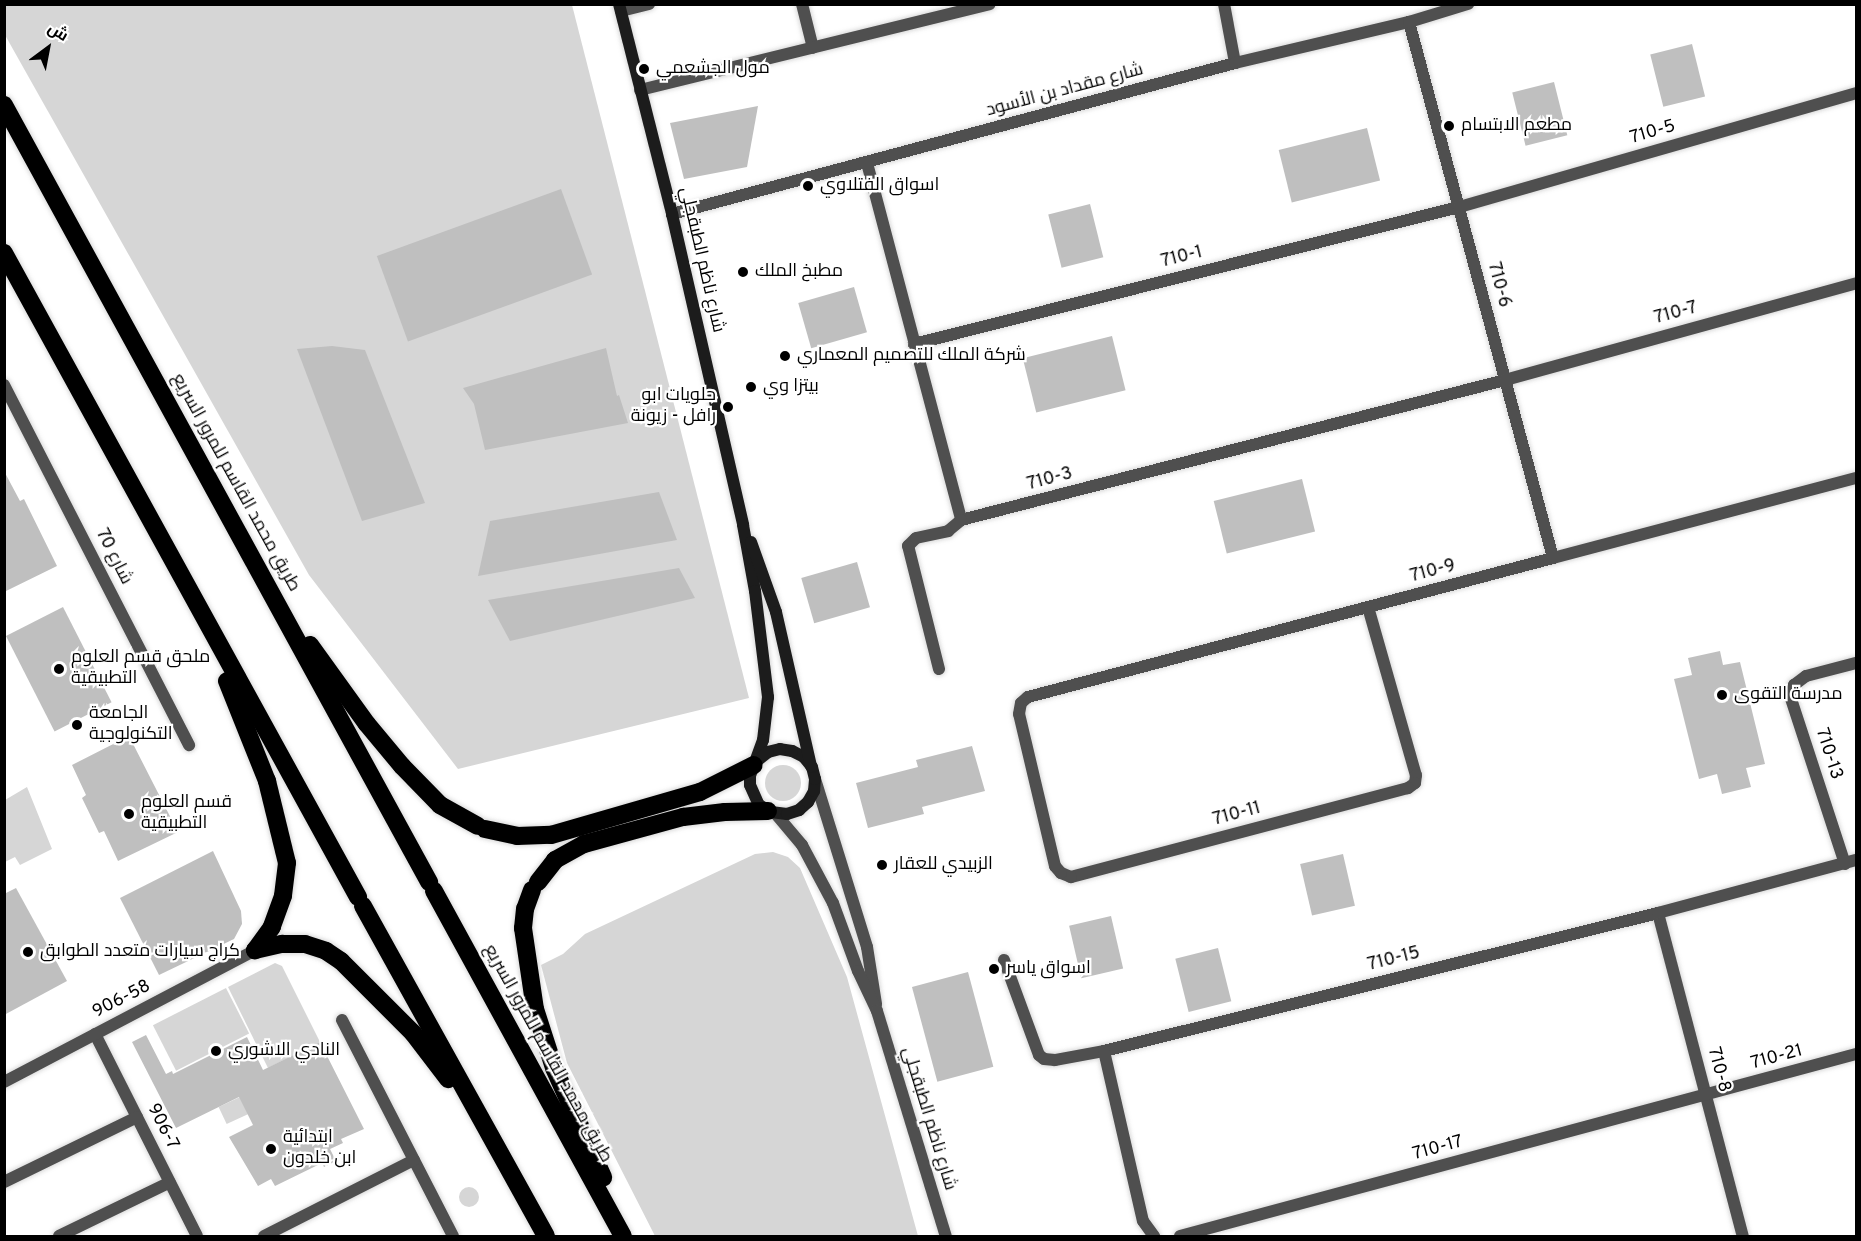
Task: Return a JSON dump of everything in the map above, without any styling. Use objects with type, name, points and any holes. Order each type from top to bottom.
[{"type":"highway","name":"طريق محمد القاسم للمرور السريع","points":[[4,105],[623,1236]]},
{"type":"highway","points":[[4,253],[546,1236]]},
{"type":"highway","points":[[261,575],[384,746],[440,805],[482,828],[517,836],[551,835],[700,792],[756,763]]},
{"type":"highway","points":[[197,606],[267,781],[287,863],[283,896],[272,927],[255,950]]},
{"type":"highway","points":[[628,1236],[554,1068],[535,1009],[523,928],[525,909],[535,886],[555,860],[584,844],[683,817],[725,812],[772,812]]},
{"type":"highway","points":[[255,950],[282,944],[305,944],[326,951],[341,961],[413,1033],[497,1148]]},
{"type":"main road","name":"شارع ناظم الطبقجلي","points":[[620,8],[672,214],[743,525],[767,675],[766,718],[756,763]]},
{"type":"main road","name":"شارع ناظم الطبقجلي","points":[[743,525],[762,568],[776,612],[813,773]]},
{"type":"main road","points":[[786,750],[804,757],[813,773],[814,791],[803,806],[788,814],[772,812],[759,804],[750,785],[756,763],[768,752],[786,750]]},
{"type":"street","points":[[620,8],[649,4]]},
{"type":"street","points":[[802,4],[813,48]]},
{"type":"street","points":[[640,90],[990,4]]},
{"type":"street","points":[[1224,4],[1236,63]]},
{"type":"street","name":"شارع مقداد بن الأسود","points":[[672,214],[867,164],[1236,63],[1409,22],[1467,4]]},
{"type":"street","name":"710-6","points":[[1409,22],[1553,558]]},
{"type":"street","name":"710-5","points":[[1459,207],[1857,93]]},
{"type":"street","points":[[867,164],[961,520]]},
{"type":"street","name":"710-1","points":[[914,344],[1459,207]]},
{"type":"street","name":"710-7","points":[[1505,380],[1857,284]]},
{"type":"street","name":"710-3","points":[[939,669],[908,546],[916,538],[948,531],[961,520],[1505,380]]},
{"type":"street","name":"شارع 70","points":[[4,385],[189,745]]},
{"type":"street","name":"710-9","points":[[1021,704],[1028,697],[1857,478]]},
{"type":"street","name":"710-11","points":[[1021,704],[1019,714],[1054,866],[1061,873],[1071,877],[1408,788],[1415,783],[1416,775],[1368,607]]},
{"type":"street","name":"710-13","points":[[1851,862],[1790,696],[1794,684],[1806,676],[1857,663]]},
{"type":"street","points":[[813,773],[826,808],[867,947],[877,1011]]},
{"type":"street","points":[[772,812],[802,845],[823,880],[877,1011]]},
{"type":"street","name":"710-15","points":[[1004,960],[1041,1058],[1055,1060],[1104,1051],[1658,913],[1851,862]]},
{"type":"street","name":"710-8","points":[[1658,913],[1743,1236]]},
{"type":"street","name":"906-58","points":[[4,1082],[255,950]]},
{"type":"street","name":"شارع ناظم الطبقجلي","points":[[877,1011],[946,1236]]},
{"type":"street","points":[[342,1020],[453,1236]]},
{"type":"street","name":"906-7","points":[[95,1034],[197,1236]]},
{"type":"street","points":[[1104,1051],[1143,1221],[1154,1236]]},
{"type":"street","name":"710-21","points":[[1706,1096],[1857,1054]]},
{"type":"street","name":"710-17","points":[[1180,1236],[1706,1096]]},
{"type":"street","points":[[4,1182],[137,1117]]},
{"type":"street","points":[[264,1236],[414,1160]]},
{"type":"street","points":[[59,1236],[170,1182]]},
{"type":"shaded area","points":[[4,5],[572,5],[749,698],[458,769],[309,575],[5,35]]},
{"type":"shaded area","points":[[783,765],[796,770],[801,783],[796,796],[783,801],[770,796],[765,783],[770,770]]},
{"type":"shaded area","points":[[27,787],[52,849],[20,865],[15,857],[5,862],[5,800]]},
{"type":"shaded area","points":[[773,852],[788,857],[800,868],[847,977],[918,1236],[655,1236],[567,1063],[541,965],[563,954],[585,934],[755,854]]},
{"type":"shaded area","points":[[275,963],[282,966],[320,1042],[268,1068],[228,987]]},
{"type":"shaded area","points":[[226,988],[249,1033],[176,1071],[153,1025]]},
{"type":"shaded area","points":[[302,1068],[310,1085],[227,1124],[219,1107]]},
{"type":"shaded area","points":[[469,1187],[476,1190],[479,1197],[476,1204],[469,1207],[462,1204],[459,1197],[462,1190]]},
{"type":"building","points":[[1692,44],[1705,96],[1663,107],[1650,54]]},
{"type":"building","points":[[1554,82],[1567,135],[1526,146],[1512,92]]},
{"type":"building","points":[[758,106],[747,167],[684,179],[670,123]]},
{"type":"building","points":[[1367,128],[1380,180],[1292,202],[1279,150]]},
{"type":"building","points":[[561,189],[592,275],[408,342],[377,256]]},
{"type":"building","points":[[1090,204],[1103,257],[1062,268],[1048,214]]},
{"type":"building","points":[[854,287],[867,332],[811,348],[798,303]]},
{"type":"building","points":[[1112,336],[1126,390],[1036,413],[1023,358]]},
{"type":"building","points":[[332,346],[365,350],[425,503],[362,521],[297,349]]},
{"type":"building","points":[[606,348],[617,396],[619,395],[628,423],[485,450],[474,404],[463,388]]},
{"type":"building","points":[[4,471],[20,501],[24,499],[57,566],[4,592]]},
{"type":"building","points":[[1302,479],[1315,531],[1227,553],[1214,501]]},
{"type":"building","points":[[659,492],[677,540],[478,576],[490,521]]},
{"type":"building","points":[[857,562],[870,607],[814,623],[801,578]]},
{"type":"building","points":[[679,568],[695,598],[510,641],[488,600]]},
{"type":"building","name":"ملحق قسم العلوم التطبيقية","points":[[63,607],[112,702],[55,731],[6,636]]},
{"type":"building","points":[[1720,651],[1723,665],[1740,662],[1765,764],[1746,768],[1751,787],[1722,794],[1717,774],[1699,779],[1674,679],[1692,675],[1688,658]]},
{"type":"building","name":"قسم العلوم التطبيقية","points":[[129,736],[178,832],[118,861],[104,831],[99,833],[82,798],[86,795],[72,765]]},
{"type":"building","points":[[972,746],[985,791],[922,807],[924,814],[868,828],[856,783],[918,767],[916,760]]},
{"type":"building","points":[[213,851],[241,911],[242,924],[234,939],[159,975],[120,898]]},
{"type":"building","points":[[1343,854],[1355,906],[1312,916],[1300,864]]},
{"type":"building","name":"كراج سيارات متعدد الطوابق","points":[[16,888],[67,981],[4,1015],[4,894]]},
{"type":"building","points":[[1111,916],[1123,969],[1081,978],[1069,926]]},
{"type":"building","points":[[1218,948],[1231,1001],[1189,1012],[1175,959]]},
{"type":"building","points":[[968,972],[993,1067],[937,1082],[912,987]]},
{"type":"building","points":[[146,1035],[166,1074],[172,1071],[173,1074],[247,1037],[263,1070],[320,1042],[364,1129],[341,1139],[343,1143],[330,1149],[336,1161],[324,1167],[322,1163],[275,1186],[271,1179],[258,1186],[229,1137],[253,1125],[239,1097],[176,1128],[132,1042]]},
{"type":"place","name":"مول الجشعمي","points":[[644,69]]},
{"type":"place","name":"مطعم الابتسام","points":[[1449,126]]},
{"type":"place","name":"اسواق الفتلاوي","points":[[808,186]]},
{"type":"place","name":"مطبخ الملك","points":[[743,272]]},
{"type":"place","name":"شركة الملك للتصميم المعماري","points":[[785,356]]},
{"type":"place","name":"بيتزا وي","points":[[751,387]]},
{"type":"place","name":"حلويات ابو رافل - زيونة","points":[[728,407]]},
{"type":"place","name":"ملحق قسم العلوم التطبيقية","points":[[59,669]]},
{"type":"place","name":"مدرسة التقوى","points":[[1722,695]]},
{"type":"place","name":"الجامعة التكنولوجية","points":[[77,725]]},
{"type":"place","name":"قسم العلوم التطبيقية","points":[[129,814]]},
{"type":"place","name":"الزبيدي للعقار","points":[[882,865]]},
{"type":"place","name":"كراج سيارات متعدد الطوابق","points":[[28,952]]},
{"type":"place","name":"اسواق ياسر","points":[[994,969]]},
{"type":"place","name":"النادي الاشوري","points":[[216,1051]]},
{"type":"place","name":"ابتدائية ابن خلدون","points":[[271,1149]]}]
